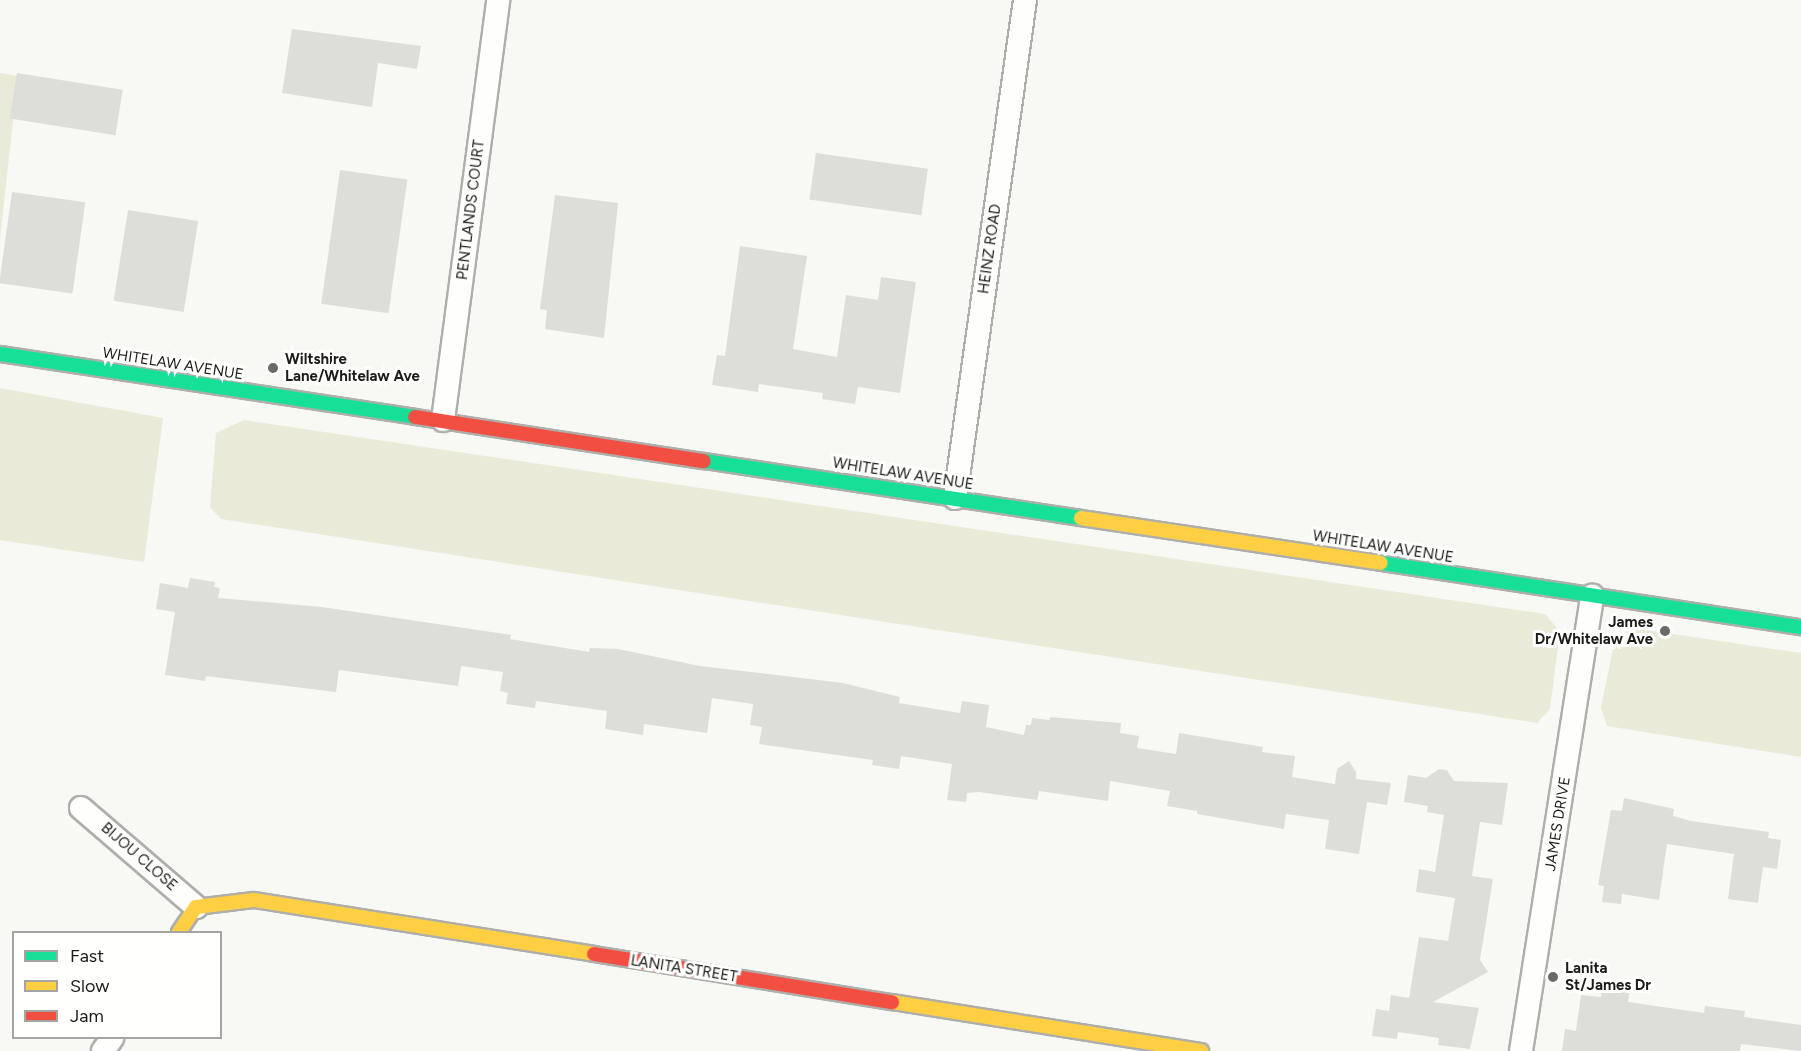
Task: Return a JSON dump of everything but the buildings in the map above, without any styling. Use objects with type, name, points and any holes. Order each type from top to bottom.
[{"type":"street","name":"PENTLANDS COURT","points":[[443,420],[498,0]]},
{"type":"street","name":"HEINZ ROAD","points":[[956,498],[1025,0]]},
{"type":"street","name":"WHITELAW AVENUE","points":[[0,354],[1801,627]]},
{"type":"street","name":"JAMES DRIVE","points":[[1521,1051],[1592,596]]},
{"type":"street","name":"BIJOU CLOSE","points":[[81,808],[196,907]]},
{"type":"street","name":"LANITA STREET","points":[[196,907],[254,900],[1156,1048],[1201,1051]]},
{"type":"street","points":[[180,931],[196,907]]},
{"type":"green space","points":[[0,73],[18,76],[0,239]]},
{"type":"green space","points":[[0,388],[163,418],[144,562],[0,540]]},
{"type":"green space","points":[[244,420],[1545,614],[1560,632],[1550,709],[1537,723],[221,519],[210,507],[216,433]]},
{"type":"green space","points":[[1633,628],[1801,653],[1801,757],[1607,726],[1601,707],[1615,639]]},
{"type":"traffic: fast","points":[[0,354],[415,417]]},
{"type":"traffic: fast","points":[[704,461],[1081,518]]},
{"type":"traffic: fast","points":[[1381,563],[1801,627]]},
{"type":"traffic: slow","points":[[1081,518],[1381,563]]},
{"type":"traffic: slow","points":[[180,931],[196,907],[254,900],[594,954]]},
{"type":"traffic: slow","points":[[892,1002],[1201,1051]]},
{"type":"traffic: jam","points":[[415,417],[704,461]]},
{"type":"traffic: jam","points":[[594,954],[892,1002]]},
{"type":"place","name":"Wiltshire Lane/Whitelaw Ave","points":[[273,368]]},
{"type":"place","name":"James Dr/Whitelaw Ave","points":[[1665,631]]},
{"type":"place","name":"Lanita St/James Dr","points":[[1553,977]]}]
